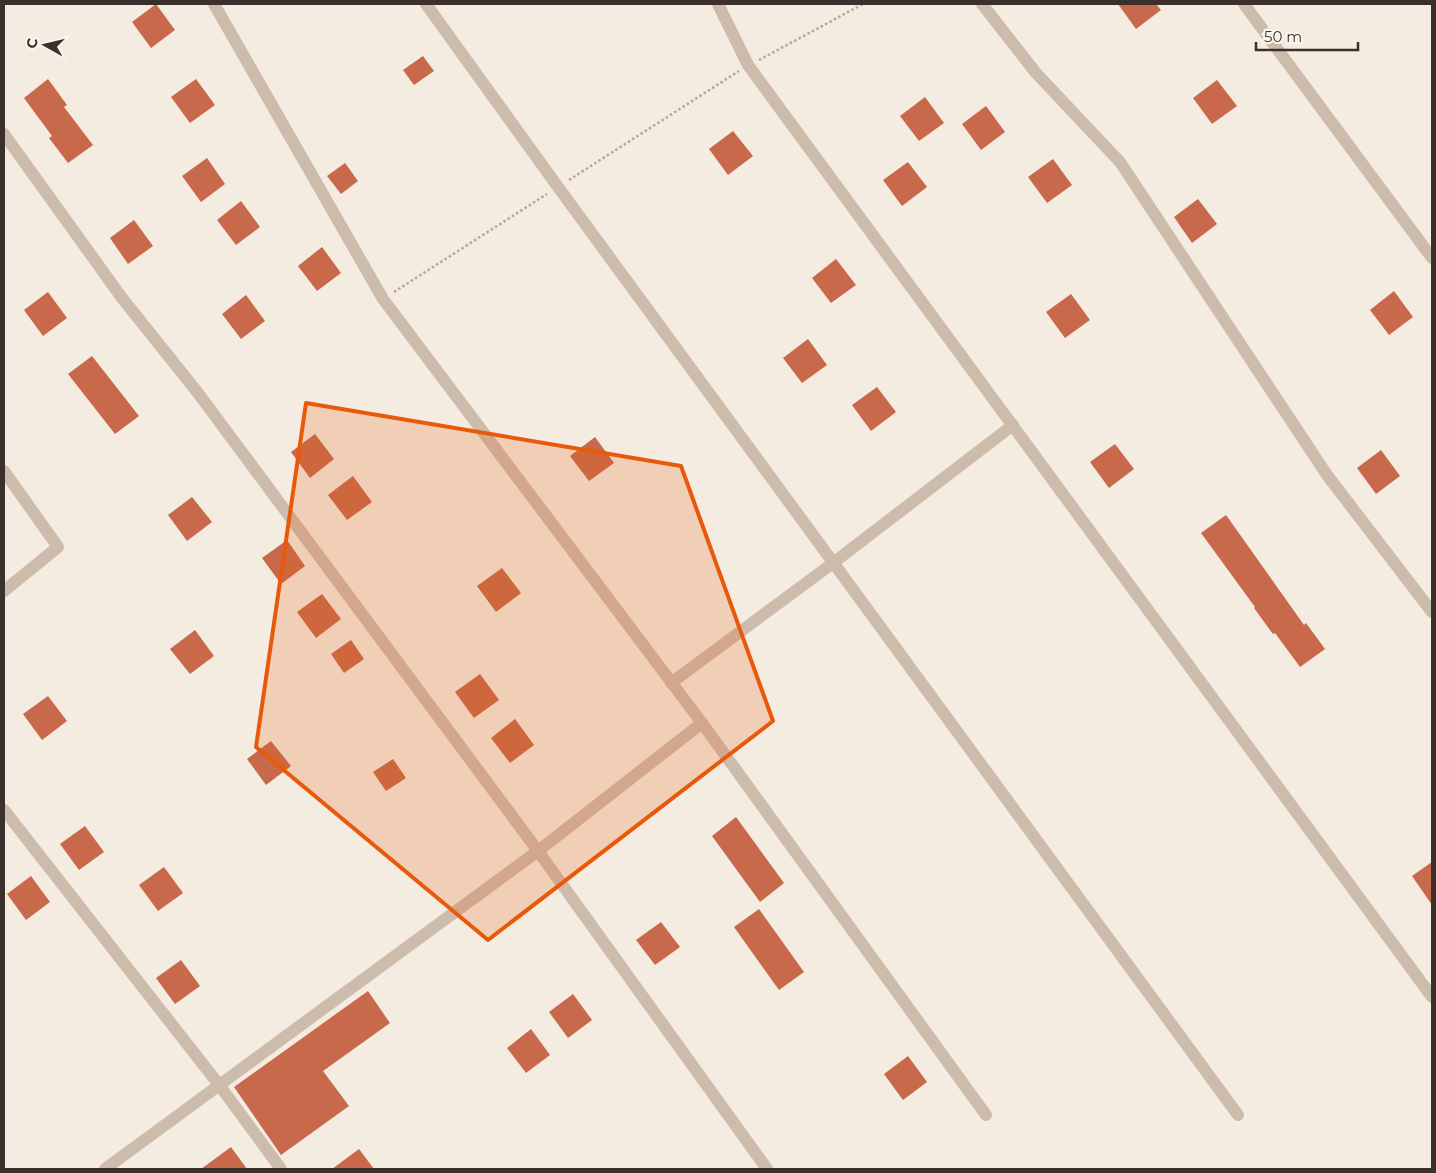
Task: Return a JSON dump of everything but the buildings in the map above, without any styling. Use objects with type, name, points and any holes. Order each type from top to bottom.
[{"type":"street","points":[[214,4],[383,299],[702,723],[986,1115]]},
{"type":"street","points":[[426,4],[1238,1115]]},
{"type":"street","points":[[718,4],[748,65],[1432,997]]},
{"type":"street","points":[[982,4],[1036,73],[1120,162],[1327,475],[1432,612]]},
{"type":"street","points":[[1244,4],[1432,258]]},
{"type":"street","points":[[4,134],[122,298],[198,393],[538,851],[767,1169]]},
{"type":"street","points":[[671,683],[833,563],[1013,425]]},
{"type":"street","points":[[4,471],[58,546],[4,591]]},
{"type":"street","points":[[105,1169],[538,851],[702,723]]},
{"type":"street","points":[[4,810],[220,1086],[281,1169]]},
{"type":"path","points":[[383,299],[748,65],[863,4]]},
{"type":"highlighted area","points":[[306,403],[681,466],[773,721],[488,940],[256,747]]}]
